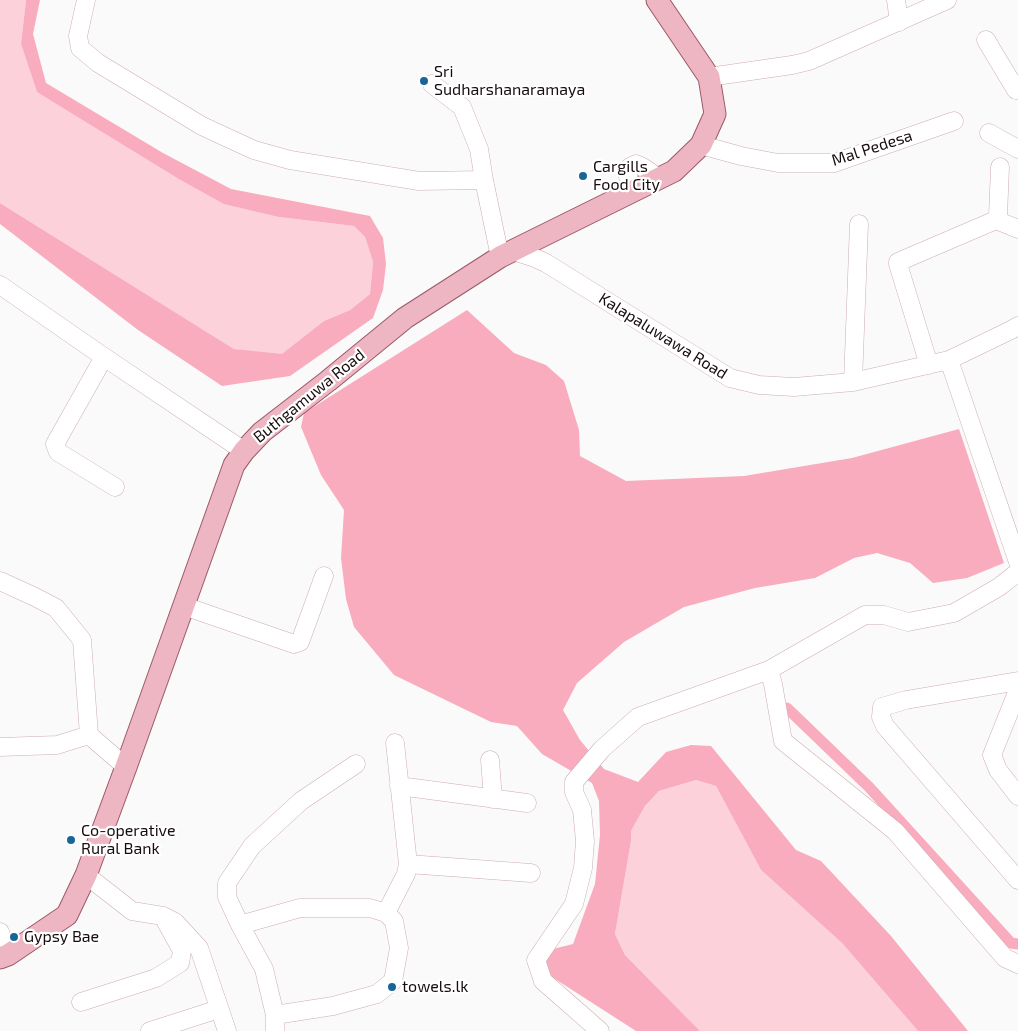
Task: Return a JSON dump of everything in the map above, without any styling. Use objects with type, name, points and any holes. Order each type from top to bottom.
[{"type":"main road","name":"Buthgamuwa Road","points":[[4,957],[67,915],[86,875],[234,465],[244,451],[262,432],[405,318],[507,254],[674,171],[701,145],[715,114],[709,77],[657,0]]},
{"type":"street","points":[[86,0],[78,36],[80,48],[98,63],[202,126],[254,150],[290,160],[419,181],[484,180]]},
{"type":"street","points":[[896,0],[899,22]]},
{"type":"street","points":[[709,77],[809,61],[946,0]]},
{"type":"street","points":[[986,40],[1016,90],[1018,89]]},
{"type":"street","points":[[432,84],[462,107],[479,149],[484,180],[507,254]]},
{"type":"street","name":"Mal Pedesa","points":[[701,145],[741,156],[778,163],[834,163],[954,121]]},
{"type":"street","points":[[989,133],[1018,149]]},
{"type":"street","points":[[996,220],[998,216],[1000,167]]},
{"type":"street","points":[[929,365],[898,262],[996,220],[1018,229]]},
{"type":"street","points":[[853,382],[859,224]]},
{"type":"street","points":[[544,235],[546,263]]},
{"type":"street","name":"Kalapaluwawa Road","points":[[507,254],[535,258],[546,263],[730,378],[759,385],[794,387],[853,382],[929,365],[949,360],[1018,326]]},
{"type":"street","points":[[0,285],[244,451]]},
{"type":"street","points":[[104,357],[55,444],[58,452],[115,487]]},
{"type":"street","points":[[949,360],[1018,562]]},
{"type":"street","points":[[600,1031],[542,981],[536,960],[574,904],[583,868],[585,841],[582,810],[574,792],[574,782],[602,749],[638,717],[769,670],[865,615],[884,615],[908,622],[954,613],[999,587],[1018,572]]},
{"type":"street","points":[[0,576],[29,590],[35,597]]},
{"type":"street","points":[[184,606],[294,644],[300,642],[324,576]]},
{"type":"street","points":[[0,581],[56,608],[82,640],[89,734],[126,768]]},
{"type":"street","points":[[0,592],[35,597]]},
{"type":"street","points":[[769,670],[783,741],[895,831],[1005,958],[1018,964]]},
{"type":"street","points":[[1018,681],[906,700],[882,707],[881,717],[885,726],[1018,880]]},
{"type":"street","points":[[1018,690],[992,755],[998,770],[1018,796]]},
{"type":"street","points":[[0,747],[56,745],[89,734]]},
{"type":"street","points":[[386,913],[406,874],[408,864],[395,742]]},
{"type":"street","points":[[490,760],[492,799]]},
{"type":"street","points":[[240,926],[300,908],[370,908],[386,913],[394,921],[399,948],[393,981],[377,994],[275,1023],[264,969],[240,926],[228,897],[228,884],[252,846],[301,801],[356,764]]},
{"type":"street","points":[[399,786],[527,803]]},
{"type":"street","points":[[408,864],[531,873]]},
{"type":"street","points":[[86,875],[132,911],[163,916],[175,922],[199,948],[227,1031]]},
{"type":"street","points":[[81,1002],[156,978],[180,963],[182,951],[163,916]]},
{"type":"street","points":[[0,932],[4,957]]},
{"type":"street","points":[[150,1031],[219,1009]]},
{"type":"shaded area","points":[[0,0],[26,0],[21,44],[37,92],[279,217],[354,226],[365,237],[373,262],[370,294],[350,310],[324,321],[282,355],[234,349],[0,203]]},
{"type":"shaded area","points":[[26,0],[40,0],[33,34],[46,83],[163,153],[231,189],[370,216],[383,238],[386,264],[383,290],[373,318],[290,376],[222,386],[138,330],[0,224],[0,203],[234,349],[282,354],[324,321],[350,310],[370,294],[373,262],[365,237],[354,226],[279,217],[224,204],[179,179],[37,92],[21,44]]},
{"type":"shaded area","points":[[467,310],[514,353],[546,365],[564,381],[579,430],[580,456],[626,481],[744,476],[852,458],[959,429],[1004,563],[967,578],[933,583],[910,563],[877,553],[854,558],[815,578],[755,588],[684,607],[624,642],[577,683],[563,710],[580,740],[604,769],[638,782],[666,752],[691,745],[711,746],[796,850],[821,861],[891,936],[968,1031],[918,1031],[842,943],[761,870],[716,786],[696,780],[659,791],[645,806],[631,831],[631,841],[615,934],[625,955],[700,1031],[636,1031],[552,977],[544,965],[549,950],[573,944],[595,884],[600,835],[599,801],[592,783],[542,754],[517,726],[491,722],[394,675],[354,627],[346,599],[341,558],[344,510],[321,475],[301,427],[304,413]]},
{"type":"shaded area","points":[[696,780],[716,786],[761,870],[842,943],[918,1031],[700,1031],[625,955],[615,934],[631,841],[631,831],[645,806],[659,791]]},
{"type":"waterway","points":[[787,708],[869,787],[1011,943],[1018,944]]},
{"type":"place","name":"Sri Sudharshanaramaya","points":[[424,81]]},
{"type":"place","name":"Cargills Food City","points":[[583,176]]},
{"type":"place","name":"Co-operative Rural Bank","points":[[71,840]]},
{"type":"place","name":"Gypsy Bae","points":[[14,937]]},
{"type":"place","name":"towels.lk","points":[[392,987]]}]
